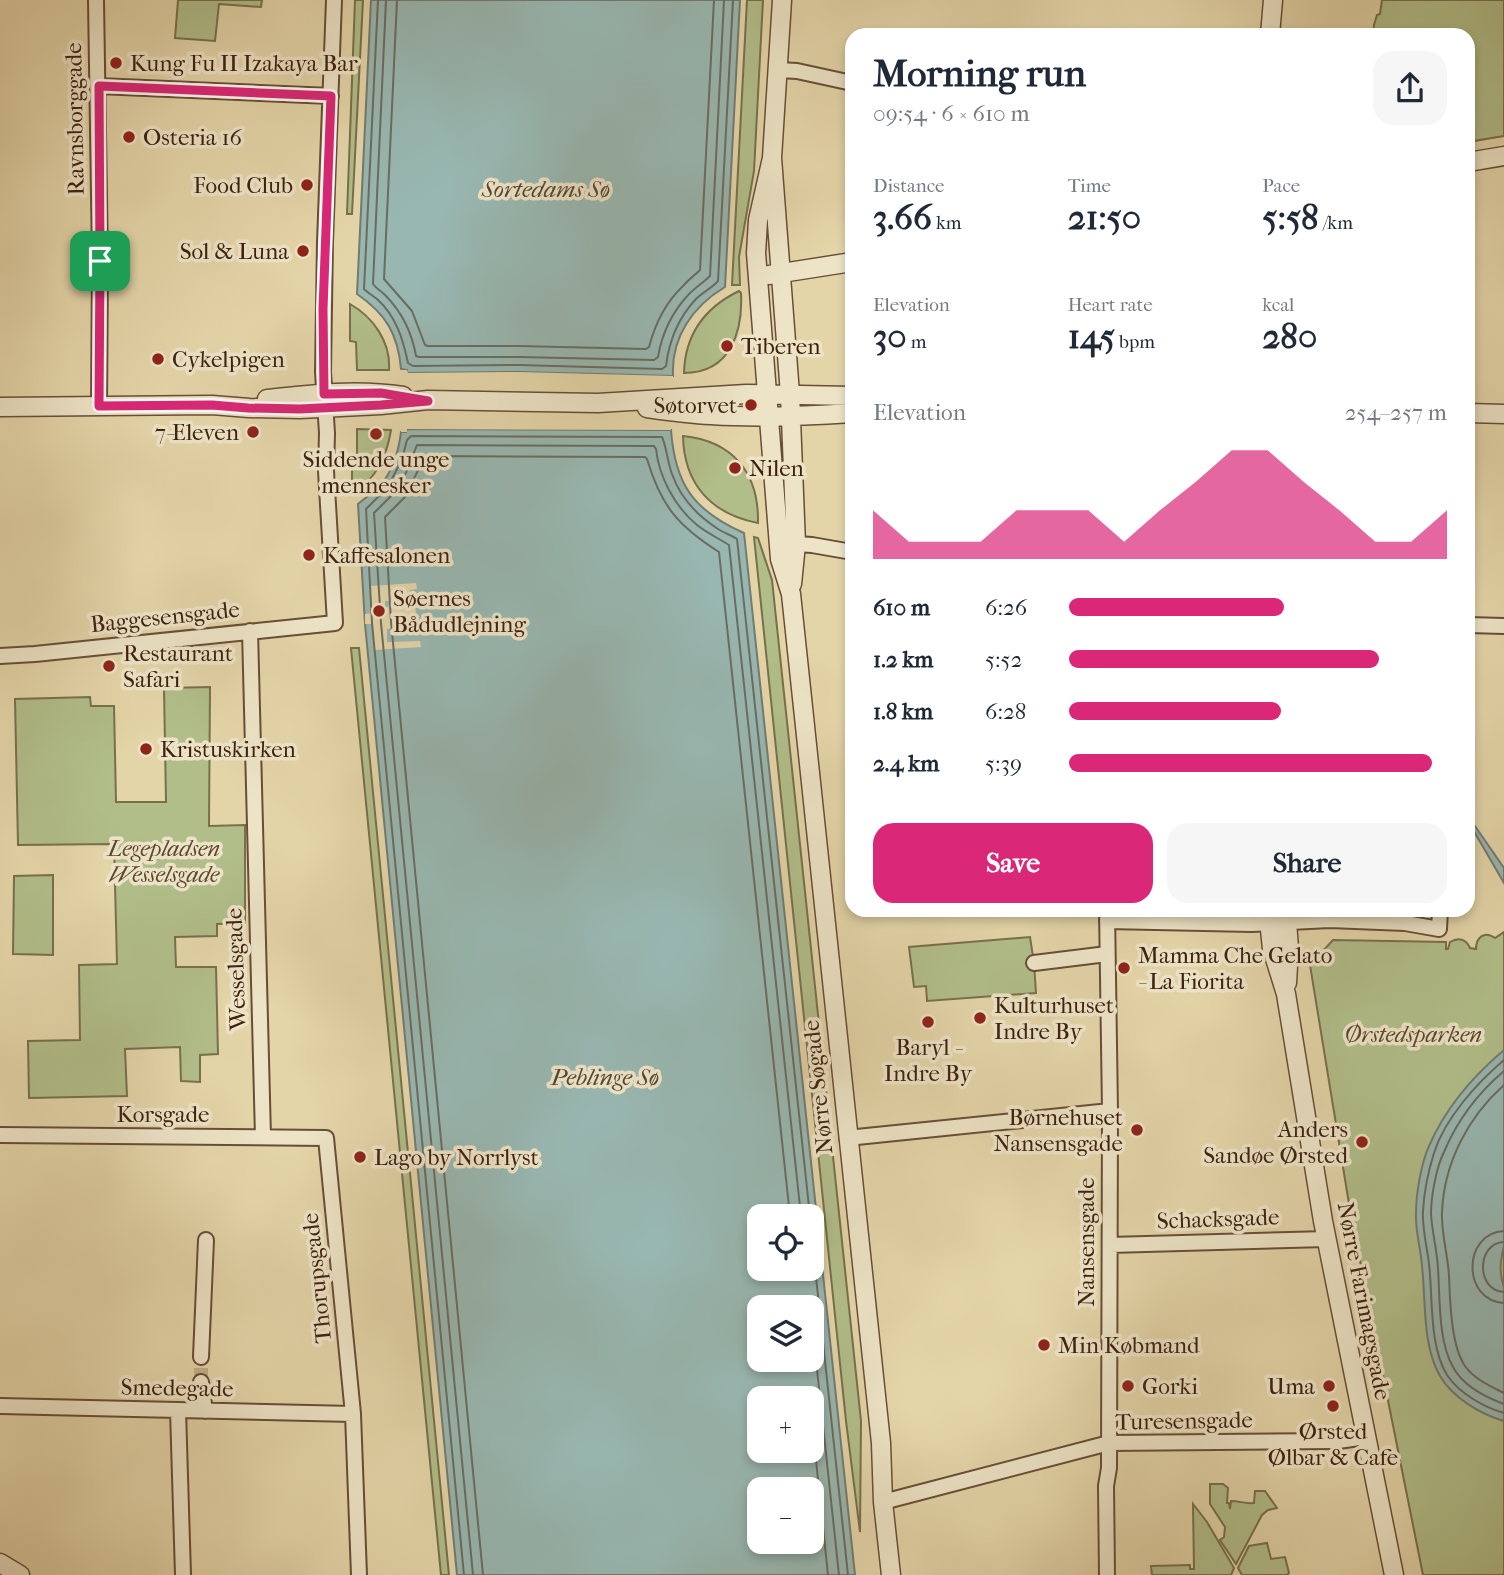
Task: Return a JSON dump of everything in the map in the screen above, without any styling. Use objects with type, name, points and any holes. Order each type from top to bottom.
[{"type":"street","name":"Ravnsborggade","points":[[96,0],[99,86],[99,406]]},
{"type":"street","points":[[325,401],[323,309],[334,0]]},
{"type":"street","points":[[782,0],[772,158],[790,394],[796,544],[791,594]]},
{"type":"street","points":[[1271,28],[1273,0]]},
{"type":"street","points":[[778,70],[797,71],[845,81]]},
{"type":"street","points":[[99,86],[331,96]]},
{"type":"street","points":[[1475,161],[1504,156]]},
{"type":"street","points":[[772,158],[758,220],[755,248],[780,559],[791,594]]},
{"type":"street","points":[[757,277],[845,263]]},
{"type":"street","points":[[0,407],[325,401],[381,393],[428,401],[598,402],[766,394],[845,396]]},
{"type":"street","name":"Baggesensgade","points":[[0,656],[335,623],[325,401]]},
{"type":"street","points":[[598,402],[711,415],[845,413]]},
{"type":"street","points":[[1475,414],[1504,414]]},
{"type":"street","points":[[796,544],[845,551]]},
{"type":"street","name":"Nørre Søgade","points":[[791,594],[881,1443],[883,1502],[890,1572]]},
{"type":"street","points":[[1475,625],[1504,626]]},
{"type":"street","name":"Wesselsgade","points":[[250,631],[263,1137]]},
{"type":"street","name":"Nansensgade","points":[[1107,917],[1110,1111],[1107,1575]]},
{"type":"street","name":"Nørre Farimagsgade","points":[[1278,917],[1272,949],[1286,994],[1327,1239],[1394,1575]]},
{"type":"street","points":[[1291,917],[1405,923],[1439,929],[1440,917]]},
{"type":"street","points":[[1034,963],[1107,954]]},
{"type":"street","points":[[847,1138],[1110,1111]]},
{"type":"street","name":"Korsgade","points":[[0,1135],[326,1138]]},
{"type":"street","name":"Thorupsgade","points":[[326,1138],[353,1414],[359,1575]]},
{"type":"street","name":"Schacksgade","points":[[1110,1245],[1327,1239]]},
{"type":"street","points":[[201,1357],[206,1240]]},
{"type":"street","points":[[201,1382],[205,1411]]},
{"type":"street","name":"Smedegade","points":[[0,1406],[353,1414]]},
{"type":"street","points":[[178,1410],[183,1575]]},
{"type":"street","name":"Turesensgade","points":[[883,1502],[1109,1443],[1338,1441],[1366,1437]]},
{"type":"green space","points":[[178,0],[262,0],[261,7],[219,4],[215,41],[175,38]]},
{"type":"green space","points":[[355,0],[363,0],[352,214],[347,214]]},
{"type":"green space","points":[[747,0],[763,0],[754,171],[739,257],[740,285],[732,285]]},
{"type":"green space","points":[[1382,0],[1504,0],[1504,136],[1475,141],[1475,28],[1374,28],[1377,15],[1380,14]]},
{"type":"green space","points":[[739,291],[740,322],[731,347],[713,366],[684,373],[688,347],[699,324],[706,314]]},
{"type":"green space","points":[[350,304],[366,316],[379,331],[387,350],[389,370],[357,370],[356,342],[350,341]]},
{"type":"green space","points":[[357,429],[391,430],[387,449],[374,474],[352,492],[352,457],[357,456]]},
{"type":"green space","points":[[683,436],[716,445],[740,463],[754,489],[758,523],[727,512],[703,494],[689,469]]},
{"type":"green space","points":[[754,537],[758,538],[772,580],[861,1421],[860,1532]]},
{"type":"green space","points":[[351,648],[359,648],[449,1575],[441,1575]]},
{"type":"green space","name":"Legepladsen Wesselsgade","points":[[210,687],[209,826],[245,825],[245,923],[217,924],[217,936],[175,937],[176,967],[216,967],[218,1054],[200,1055],[200,1082],[181,1081],[180,1047],[125,1049],[127,1096],[29,1098],[28,1041],[80,1040],[79,965],[117,964],[114,844],[18,845],[15,699],[90,697],[91,706],[114,706],[116,802],[166,802],[164,688]]},
{"type":"green space","points":[[53,875],[53,955],[13,954],[14,876]]},
{"type":"green space","name":"Ørstedsparken","points":[[1504,932],[1504,1575],[1423,1575],[1351,1216],[1310,965],[1333,940],[1446,942],[1448,949],[1450,942],[1459,939],[1470,948],[1476,949],[1481,936],[1495,938]]},
{"type":"green space","points":[[1030,937],[1036,993],[927,1001],[926,986],[914,987],[909,947]]},
{"type":"green space","points":[[1210,1484],[1223,1484],[1228,1488],[1227,1503],[1230,1509],[1231,1501],[1254,1503],[1255,1491],[1265,1491],[1277,1508],[1262,1515],[1236,1564],[1220,1540],[1224,1537],[1225,1527],[1210,1504]]},
{"type":"green space","points":[[1193,1504],[1234,1568],[1231,1575],[1152,1575],[1151,1566],[1190,1565],[1190,1569],[1194,1569]]},
{"type":"green space","points":[[1267,1543],[1271,1559],[1285,1557],[1289,1573],[1242,1575],[1238,1568],[1249,1546]]},
{"type":"water","name":"Sortedams Sø","points":[[371,0],[740,0],[725,287],[703,303],[686,324],[676,348],[673,376],[519,372],[407,373],[407,370],[401,369],[397,345],[389,326],[376,309],[357,294]]},
{"type":"water","name":"Peblinge Sø","points":[[407,429],[671,430],[677,466],[690,494],[712,515],[744,533],[815,1204],[747,1204],[747,1281],[824,1281],[855,1575],[457,1575],[365,624],[358,504],[385,480],[395,460],[401,432],[406,432]]},
{"type":"water","points":[[1475,826],[1504,868],[1504,883],[1475,833]]},
{"type":"water","points":[[1504,1050],[1504,1246],[1501,1277],[1504,1288],[1504,1421],[1486,1414],[1460,1398],[1445,1384],[1434,1364],[1427,1337],[1416,1220],[1421,1170],[1443,1118],[1481,1071]]},
{"type":"pier","points":[[401,370],[407,370],[408,373],[519,372],[673,376],[673,379],[407,376],[401,373]]},
{"type":"pier","points":[[671,427],[671,430],[407,429],[407,432],[401,432],[401,428]]},
{"type":"pier","points":[[416,583],[417,589],[410,590],[411,602],[385,601],[385,607],[415,605],[417,626],[387,629],[387,642],[420,641],[421,647],[374,650],[373,624],[365,624],[365,614],[373,613],[371,586]]},
{"type":"tunnel","points":[[201,1357],[201,1382]]},
{"type":"place","name":"Kung Fu II Izakaya Bar","points":[[116,63]]},
{"type":"place","name":"Osteria 16","points":[[129,137]]},
{"type":"place","name":"Food Club","points":[[307,185]]},
{"type":"place","name":"Sol & Luna","points":[[303,251]]},
{"type":"place","name":"Tiberen","points":[[727,346]]},
{"type":"place","name":"Cykelpigen","points":[[158,359]]},
{"type":"place","name":"Søtorvet","points":[[751,405]]},
{"type":"place","name":"7-Eleven","points":[[253,432]]},
{"type":"place","name":"Siddende unge mennesker","points":[[376,434]]},
{"type":"place","name":"Nilen","points":[[735,468]]},
{"type":"place","name":"Kaffesalonen","points":[[309,555]]},
{"type":"place","name":"Søernes Bådudlejning","points":[[379,611]]},
{"type":"place","name":"Restaurant Safari","points":[[109,666]]},
{"type":"place","name":"Kristuskirken","points":[[146,749]]},
{"type":"place","name":"Mamma Che Gelato - La Fiorita","points":[[1124,968]]},
{"type":"place","name":"Kulturhuset Indre By","points":[[980,1018]]},
{"type":"place","name":"Baryl - Indre By","points":[[928,1022]]},
{"type":"place","name":"Børnehuset Nansensgade","points":[[1137,1130]]},
{"type":"place","name":"Anders Sandøe Ørsted","points":[[1362,1142]]},
{"type":"place","name":"Lago by Norrlyst","points":[[360,1157]]},
{"type":"place","name":"Min Købmand","points":[[1044,1345]]},
{"type":"place","name":"Gorki","points":[[1128,1386]]},
{"type":"place","name":"Uma","points":[[1329,1386]]},
{"type":"place","name":"Ørsted Ølbar & Cafe","points":[[1333,1406]]},
{"type":"route","points":[[99,86],[331,96],[323,309],[324,394],[381,393],[428,401],[300,409],[212,405],[99,406],[100,261],[99,86]]}]
